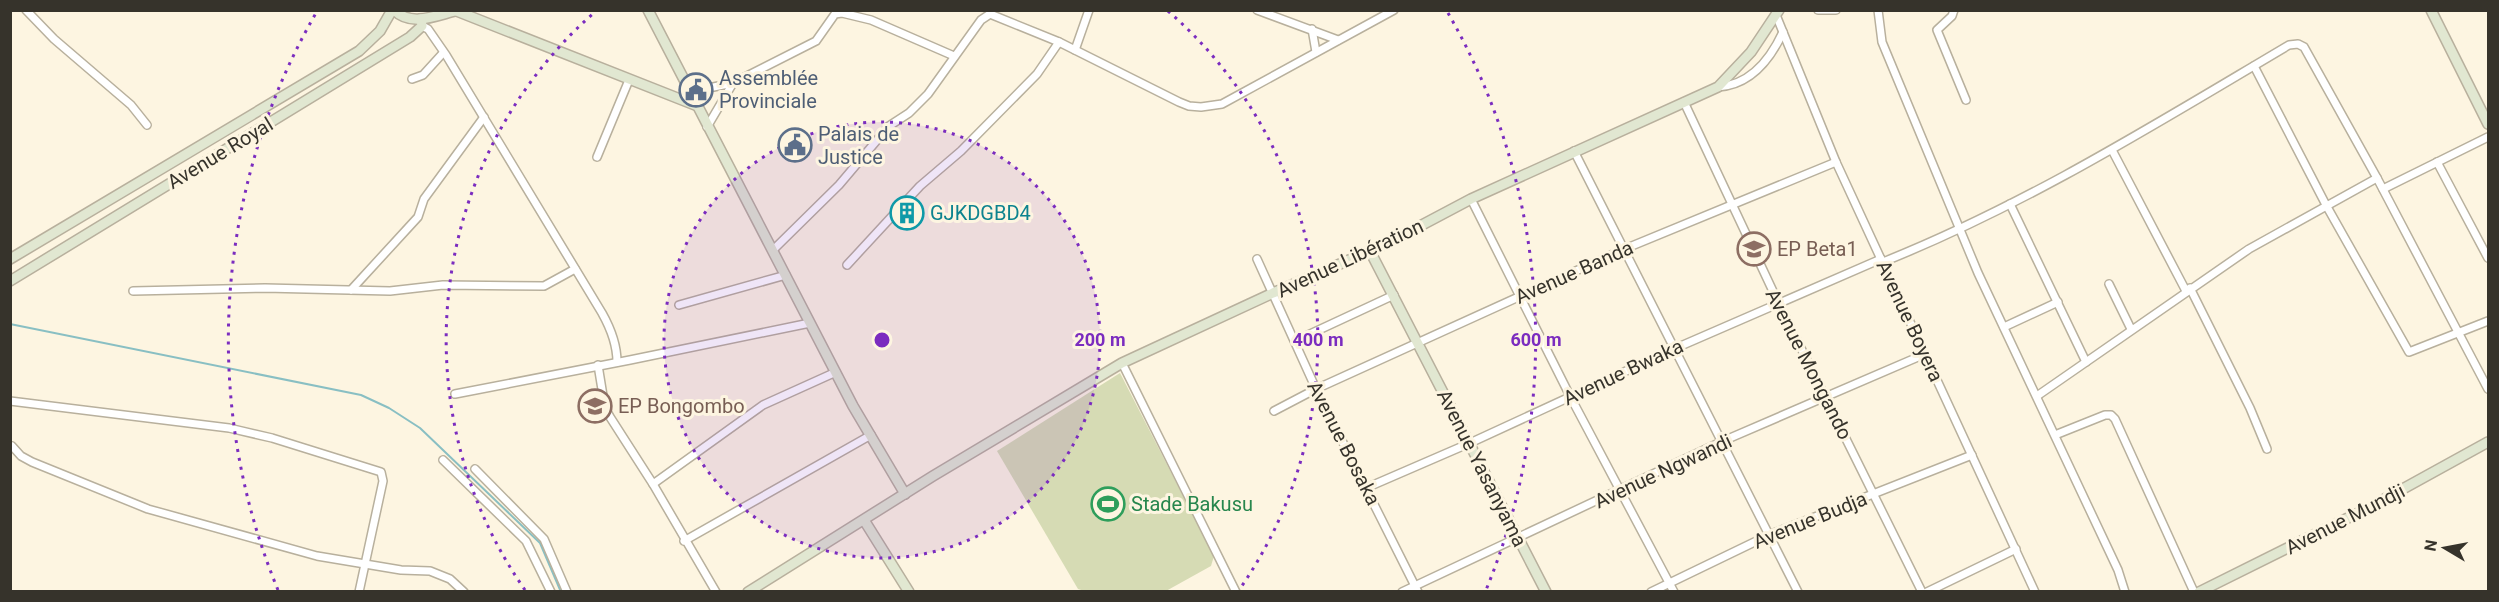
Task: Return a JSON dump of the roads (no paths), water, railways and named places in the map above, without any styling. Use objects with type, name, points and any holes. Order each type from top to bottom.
[{"type":"street","points":[[26,10],[54,39],[131,105],[147,125]]},
{"type":"street","points":[[393,10],[407,20],[454,11],[695,105]]},
{"type":"street","name":"Avenue Royal","points":[[10,259],[359,51],[380,31],[393,10]]},
{"type":"street","points":[[648,10],[695,105],[836,372],[905,494]]},
{"type":"street","points":[[1075,51],[1089,10]]},
{"type":"street","points":[[1257,10],[1338,40]]},
{"type":"street","points":[[773,250],[839,184],[890,126],[909,113],[928,94],[985,12],[1059,42],[1179,102],[1189,106],[1210,107],[1222,104],[1394,10]]},
{"type":"street","points":[[1818,10],[1836,10]]},
{"type":"street","points":[[1878,10],[1882,42],[1960,230],[2118,570],[2125,591]]},
{"type":"street","points":[[1954,10],[1952,16],[1937,30],[1966,100]]},
{"type":"street","points":[[2431,10],[2488,124]]},
{"type":"street","name":"Avenue Boyera","points":[[1777,12],[1836,162],[2035,591]]},
{"type":"street","name":"Avenue Libération","points":[[864,519],[1122,363],[1273,293],[1371,251],[1471,199],[1718,87],[1751,52],[1777,12]]},
{"type":"street","points":[[689,92],[734,83],[816,41],[835,14],[871,21],[954,56]]},
{"type":"street","points":[[424,18],[428,29],[484,117],[611,329],[617,362]]},
{"type":"street","name":"Avenue Royal","points":[[10,281],[410,37],[424,18]]},
{"type":"street","points":[[1312,29],[1316,52]]},
{"type":"street","points":[[1718,87],[1735,84],[1755,72],[1775,49],[1783,32]]},
{"type":"street","points":[[846,265],[920,186],[961,151],[1036,74],[1059,42]]},
{"type":"street","name":"Avenue Bwaka","points":[[1366,488],[1676,348],[1882,260],[1960,230],[2112,150],[2289,45],[2298,44],[2304,47],[2377,178]]},
{"type":"street","points":[[412,79],[423,75],[443,52]]},
{"type":"street","points":[[2254,66],[2326,205],[2409,352],[2488,321]]},
{"type":"street","points":[[597,157],[629,80]]},
{"type":"street","points":[[707,127],[734,83]]},
{"type":"street","name":"Avenue Mongando","points":[[1684,102],[1779,304],[1922,591]]},
{"type":"street","points":[[351,290],[418,217],[424,200],[484,117]]},
{"type":"street","points":[[2383,189],[2488,137]]},
{"type":"street","points":[[2112,150],[2250,408],[2267,449]]},
{"type":"street","points":[[1574,151],[1798,591]]},
{"type":"street","name":"Avenue Banda","points":[[1275,411],[1316,389],[1622,249],[1836,162]]},
{"type":"street","points":[[2437,162],[2488,258]]},
{"type":"street","points":[[2037,396],[2249,249],[2377,178],[2488,389]]},
{"type":"street","points":[[1471,199],[1570,396],[1674,591]]},
{"type":"street","points":[[2010,204],[2086,362]]},
{"type":"street","name":"Avenue Yasanyama","points":[[1371,251],[1546,591]]},
{"type":"street","name":"Avenue Bosaka","points":[[1257,259],[1316,389],[1416,589]]},
{"type":"street","points":[[134,291],[266,288],[408,290],[443,285],[544,286],[575,269]]},
{"type":"street","points":[[679,305],[786,275]]},
{"type":"street","points":[[2109,284],[2131,329]]},
{"type":"street","points":[[1295,341],[1394,296]]},
{"type":"street","points":[[2004,327],[2058,302]]},
{"type":"street","points":[[455,394],[810,323]]},
{"type":"street","name":"Avenue Ngwandi","points":[[1402,591],[1416,589],[1723,441],[1925,354]]},
{"type":"street","points":[[1122,363],[1236,591]]},
{"type":"street","points":[[598,365],[605,408],[716,591]]},
{"type":"street","points":[[652,484],[763,405],[836,372]]},
{"type":"street","points":[[10,401],[230,428],[272,438],[381,472],[383,481],[359,591]]},
{"type":"street","points":[[2055,435],[2105,415],[2110,415],[2115,419],[2194,591]]},
{"type":"street","points":[[684,541],[871,435]]},
{"type":"street","name":"Avenue Mundji","points":[[2199,591],[2370,507],[2488,442]]},
{"type":"street","points":[[12,446],[21,456],[32,462],[148,509],[290,550],[364,564],[430,571],[450,579],[464,591]]},
{"type":"street","name":"Avenue Budja","points":[[1651,591],[1769,535],[1875,495],[1972,454]]},
{"type":"street","points":[[443,460],[526,542],[551,591]]},
{"type":"street","points":[[475,469],[544,539],[567,591]]},
{"type":"street","points":[[748,591],[864,519],[909,591]]},
{"type":"street","points":[[1927,591],[2016,549]]},
{"type":"waterway","points":[[10,324],[361,395],[389,408],[420,428],[540,543],[561,592]]},
{"type":"place","name":"Assemblée Provinciale","points":[[696,90]]},
{"type":"place","name":"Palais de Justice","points":[[795,145]]},
{"type":"place","name":"GJKDGBD4","points":[[907,213]]},
{"type":"place","name":"EP Beta1","points":[[1754,249]]},
{"type":"place","name":"EP Bongombo","points":[[595,406]]},
{"type":"place","name":"Stade Bakusu","points":[[1108,504]]}]
